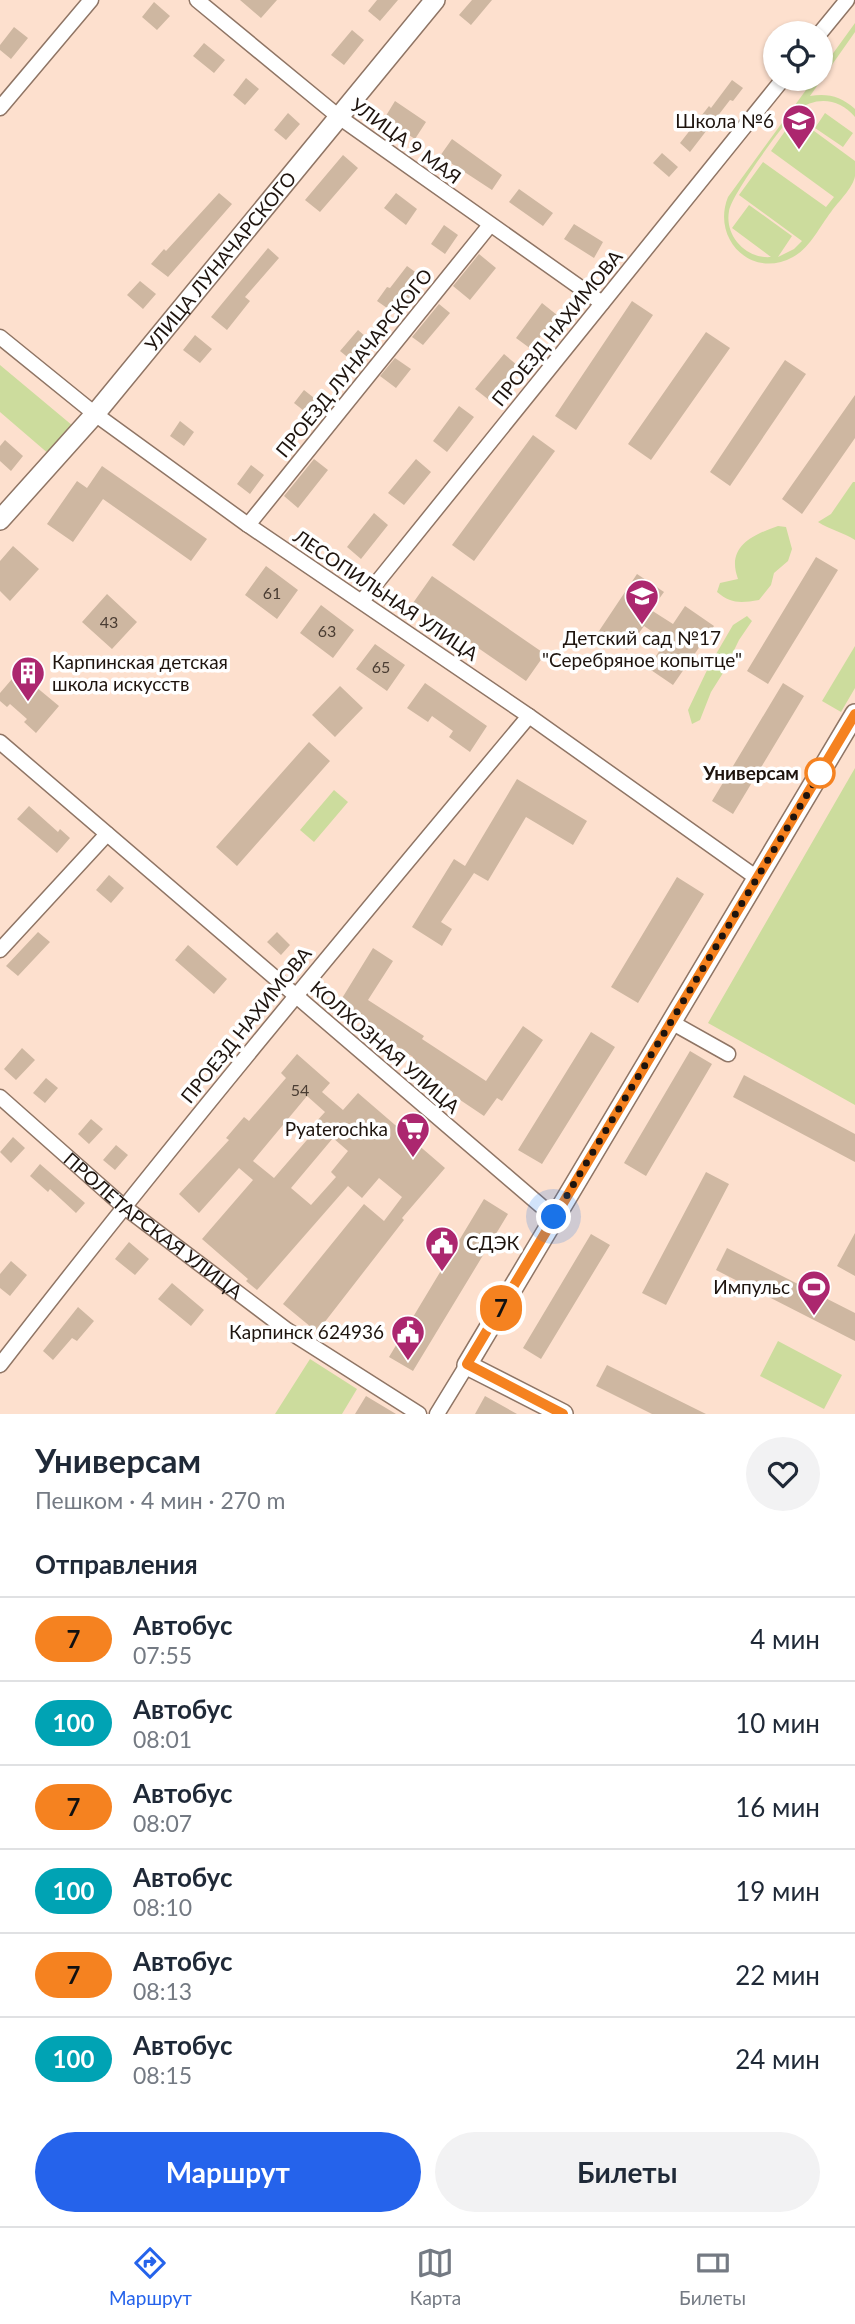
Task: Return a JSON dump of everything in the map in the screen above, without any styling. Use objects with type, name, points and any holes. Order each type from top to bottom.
[{"type":"main road","name":"УЛИЦА ЛУНАЧАРСКОГО","points":[[0,520],[95,414],[435,0]]},
{"type":"main road","points":[[563,1414],[467,1364],[855,714]]},
{"type":"street","points":[[0,108],[91,0]]},
{"type":"street","name":"УЛИЦА 9 МАЯ","points":[[197,0],[338,117],[602,303]]},
{"type":"street","points":[[830,21],[847,0]]},
{"type":"street","name":"ПРОЕЗД НАХИМОВА","points":[[362,601],[773,91]]},
{"type":"street","name":"ПРОЕЗД ЛУНАЧАРСКОГО","points":[[248,525],[490,225]]},
{"type":"street","name":"ЛЕСОПИЛЬНАЯ УЛИЦА","points":[[0,337],[95,414],[248,525],[529,716],[757,878]]},
{"type":"street","name":"ПРОЕЗД НАХИМОВА","points":[[0,1365],[123,1206],[295,995],[529,716]]},
{"type":"street","name":"КОЛХОЗНАЯ УЛИЦА","points":[[0,742],[554,1217]]},
{"type":"street","points":[[0,950],[107,834]]},
{"type":"street","points":[[671,1022],[728,1054]]},
{"type":"street","name":"ПРОЛЕТАРСКАЯ УЛИЦА","points":[[0,1097],[123,1206],[301,1340],[419,1414]]},
{"type":"street","points":[[437,1414],[467,1364]]},
{"type":"green space","points":[[855,23],[855,32],[833,63],[833,53]]},
{"type":"green space","points":[[805,91],[814,91],[810,96],[828,95],[839,98],[855,109],[855,117],[842,106],[819,101],[796,111],[758,160],[732,202],[728,215],[731,231],[737,242],[748,252],[761,257],[771,257],[732,228],[749,205],[792,236],[778,257],[794,249],[802,241],[739,195],[763,162],[826,207],[834,197],[771,151],[795,117],[855,161],[854,181],[799,253],[778,263],[763,263],[750,259],[739,251],[730,241],[725,227],[724,213],[728,197]]},
{"type":"green space","points":[[825,113],[853,133],[843,147],[815,128]]},
{"type":"green space","points":[[0,365],[73,426],[50,455],[0,412]]},
{"type":"green space","points":[[853,482],[855,540],[818,522],[831,514]]},
{"type":"green space","points":[[778,526],[786,527],[792,549],[788,561],[774,573],[771,585],[759,600],[736,602],[717,592],[720,583],[738,579],[736,558],[744,544]]},
{"type":"green space","points":[[747,616],[752,621],[711,692],[700,720],[692,724],[688,710],[709,666],[733,625]]},
{"type":"green space","points":[[855,646],[855,688],[841,712],[822,701]]},
{"type":"green space","points":[[855,768],[855,1105],[708,1023]]},
{"type":"green space","points":[[334,790],[348,802],[314,842],[300,830]]},
{"type":"green space","points":[[778,1341],[842,1375],[824,1409],[760,1376]]},
{"type":"green space","points":[[310,1359],[357,1389],[342,1414],[275,1414]]},
{"type":"building","points":[[240,0],[277,0],[261,18]]},
{"type":"building","points":[[377,0],[398,0],[380,21],[368,11]]},
{"type":"building","points":[[472,0],[492,0],[471,25],[459,15]]},
{"type":"building","points":[[154,2],[170,16],[157,30],[142,17]]},
{"type":"building","points":[[14,27],[28,38],[11,59],[0,50],[0,45]]},
{"type":"building","points":[[352,30],[364,40],[344,65],[331,55]]},
{"type":"building","points":[[204,43],[225,60],[214,73],[193,56]]},
{"type":"building","points":[[246,78],[259,89],[245,105],[233,95]]},
{"type":"building","points":[[732,80],[743,88],[733,101],[730,100],[690,152],[680,143]]},
{"type":"building","points":[[395,101],[426,122],[415,139],[384,119]]},
{"type":"building","points":[[288,113],[300,124],[286,140],[274,130]]},
{"type":"building","points":[[452,139],[502,175],[492,190],[440,156]]},
{"type":"building","points":[[662,153],[678,167],[669,177],[653,163]]},
{"type":"building","points":[[343,155],[358,168],[320,212],[305,200]]},
{"type":"building","points":[[519,189],[553,213],[543,226],[509,202]]},
{"type":"building","points":[[219,193],[232,204],[168,277],[151,264],[164,249],[166,251]]},
{"type":"building","points":[[396,193],[417,209],[406,225],[384,208]]},
{"type":"building","points":[[574,224],[603,242],[594,258],[564,239]]},
{"type":"building","points":[[444,225],[458,235],[445,254],[431,244]]},
{"type":"building","points":[[268,248],[279,258],[245,297],[250,301],[227,330],[211,317]]},
{"type":"building","points":[[479,254],[496,268],[470,300],[453,286]]},
{"type":"building","points":[[407,266],[425,279],[397,315],[377,301]]},
{"type":"building","points":[[140,281],[156,294],[143,309],[127,295]]},
{"type":"building","points":[[632,301],[653,315],[576,430],[555,416]]},
{"type":"building","points":[[542,303],[557,315],[531,349],[516,338]]},
{"type":"building","points":[[439,304],[450,313],[423,345],[412,337]]},
{"type":"building","points":[[358,330],[373,343],[356,364],[340,351]]},
{"type":"building","points":[[706,332],[730,348],[651,460],[628,444]]},
{"type":"building","points":[[195,335],[212,349],[200,363],[183,350]]},
{"type":"building","points":[[504,354],[517,365],[489,400],[475,389]]},
{"type":"building","points":[[395,358],[411,369],[396,388],[380,376]]},
{"type":"building","points":[[785,360],[806,374],[730,486],[710,472]]},
{"type":"building","points":[[304,390],[323,405],[313,418],[294,403]]},
{"type":"building","points":[[855,395],[855,438],[802,514],[782,499]]},
{"type":"building","points":[[459,406],[474,417],[447,452],[433,441]]},
{"type":"building","points":[[180,421],[194,432],[184,446],[170,436]]},
{"type":"building","points":[[533,435],[555,451],[474,561],[452,545]]},
{"type":"building","points":[[5,440],[23,456],[11,471],[0,461],[0,446]]},
{"type":"building","points":[[314,459],[328,470],[298,508],[284,496]]},
{"type":"building","points":[[416,459],[431,472],[404,505],[388,493]]},
{"type":"building","points":[[251,465],[264,475],[250,494],[237,484]]},
{"type":"building","points":[[102,466],[207,539],[191,561],[103,499],[73,542],[47,524],[77,481],[87,488]]},
{"type":"building","points":[[374,513],[388,525],[361,559],[347,547]]},
{"type":"building","points":[[13,546],[39,569],[10,601],[0,591],[0,561]]},
{"type":"building","points":[[816,557],[838,570],[768,684],[747,671]]},
{"type":"building","points":[[266,566],[298,590],[277,619],[245,595]]},
{"type":"building","points":[[637,574],[664,592],[651,610],[673,624],[685,606],[714,626],[673,685],[648,668],[666,641],[644,626],[627,650],[599,631]]},
{"type":"building","points":[[432,576],[545,654],[526,681],[413,603]]},
{"type":"building","points":[[107,594],[137,622],[112,649],[82,622]]},
{"type":"building","points":[[321,605],[354,630],[333,658],[300,633]]},
{"type":"building","points":[[375,644],[405,665],[387,691],[356,669]]},
{"type":"building","name":"Карпинская детская школа искусств","points":[[18,672],[59,706],[36,733],[24,722],[27,719],[10,704],[7,707],[0,701],[0,693]]},
{"type":"building","points":[[425,683],[487,726],[470,752],[449,737],[453,731],[432,716],[428,722],[407,708]]},
{"type":"building","points":[[783,683],[804,696],[733,814],[712,801]]},
{"type":"building","points":[[340,686],[363,708],[335,737],[312,715]]},
{"type":"building","points":[[309,742],[330,761],[237,866],[216,847]]},
{"type":"building","points":[[517,779],[587,821],[573,845],[526,817],[488,881],[474,873],[441,922],[452,929],[442,946],[412,927],[454,859],[465,866]]},
{"type":"building","points":[[29,806],[58,832],[60,829],[70,838],[57,853],[17,819]]},
{"type":"building","points":[[109,875],[124,888],[111,903],[96,890]]},
{"type":"building","points":[[677,877],[704,894],[638,1003],[611,987]]},
{"type":"building","points":[[38,932],[50,942],[18,976],[6,966]]},
{"type":"building","points":[[277,932],[290,945],[281,955],[267,942]]},
{"type":"building","points":[[188,945],[227,979],[214,994],[175,960]]},
{"type":"building","points":[[373,948],[393,961],[368,1000],[486,1081],[523,1026],[543,1040],[502,1101],[497,1098],[484,1116],[408,1065],[413,1057],[336,1008]]},
{"type":"building","points":[[591,1032],[615,1047],[542,1164],[518,1150]]},
{"type":"building","points":[[22,1048],[35,1060],[16,1080],[4,1069]]},
{"type":"building","points":[[690,1051],[712,1064],[646,1176],[624,1163]]},
{"type":"building","points":[[297,1054],[330,1083],[322,1092],[343,1110],[358,1093],[445,1168],[402,1218],[404,1220],[317,1332],[283,1304],[364,1204],[384,1221],[402,1197],[379,1178],[362,1198],[348,1186],[257,1290],[202,1239],[253,1180],[239,1168],[199,1213],[179,1194],[229,1140],[226,1138],[244,1117],[249,1121],[286,1078],[281,1073]],"holes":[[[307,1096],[325,1112],[315,1123],[319,1126],[274,1178],[253,1161]],[[333,1138],[348,1151],[331,1172],[336,1177],[311,1205],[291,1188]]]},
{"type":"building","points":[[744,1075],[855,1134],[855,1162],[733,1097]]},
{"type":"building","points":[[46,1078],[58,1088],[45,1103],[33,1093]]},
{"type":"building","points":[[91,1119],[103,1129],[89,1144],[78,1134]]},
{"type":"building","points":[[13,1137],[25,1148],[11,1163],[0,1152]]},
{"type":"building","points":[[116,1145],[128,1155],[115,1170],[103,1160]]},
{"type":"building","points":[[40,1164],[85,1203],[76,1213],[50,1189],[48,1192],[30,1176]]},
{"type":"building","points":[[706,1172],[729,1184],[666,1305],[642,1293]]},
{"type":"building","points":[[484,1199],[508,1214],[413,1371],[389,1357]]},
{"type":"building","points":[[855,1233],[855,1276],[837,1266]]},
{"type":"building","points":[[591,1234],[610,1245],[541,1359],[523,1348]]},
{"type":"building","points":[[129,1242],[149,1259],[135,1275],[115,1259]]},
{"type":"building","points":[[727,1248],[855,1313],[855,1341],[716,1270]]},
{"type":"building","points":[[11,1261],[27,1275],[10,1296],[0,1288],[0,1274]]},
{"type":"building","points":[[172,1283],[204,1310],[191,1326],[158,1299]]},
{"type":"building","points":[[78,1307],[94,1321],[77,1341],[72,1338],[53,1360],[43,1351]]},
{"type":"building","points":[[607,1365],[706,1414],[652,1414],[596,1386]]},
{"type":"building","points":[[366,1396],[396,1414],[355,1414]]},
{"type":"building","points":[[485,1396],[517,1414],[475,1414]]},
{"type":"bus line","name":"7","points":[[563,1414],[467,1364],[855,714]]},
{"type":"place","name":"Школа №6","points":[[799,151]]},
{"type":"place","name":"Детский сад №17 \"Серебряное копытце\"","points":[[642,626]]},
{"type":"place","name":"Карпинская детская школа искусств","points":[[28,703]]},
{"type":"place","name":"Универсам","points":[[820,773]]},
{"type":"place","name":"Pyaterochka","points":[[413,1159]]},
{"type":"place","name":"СДЭК","points":[[442,1273]]},
{"type":"place","name":"Импульс","points":[[814,1317]]},
{"type":"place","name":"Карпинск 624936","points":[[408,1362]]},
{"type":"route","points":[[554,1217],[820,773]]}]
